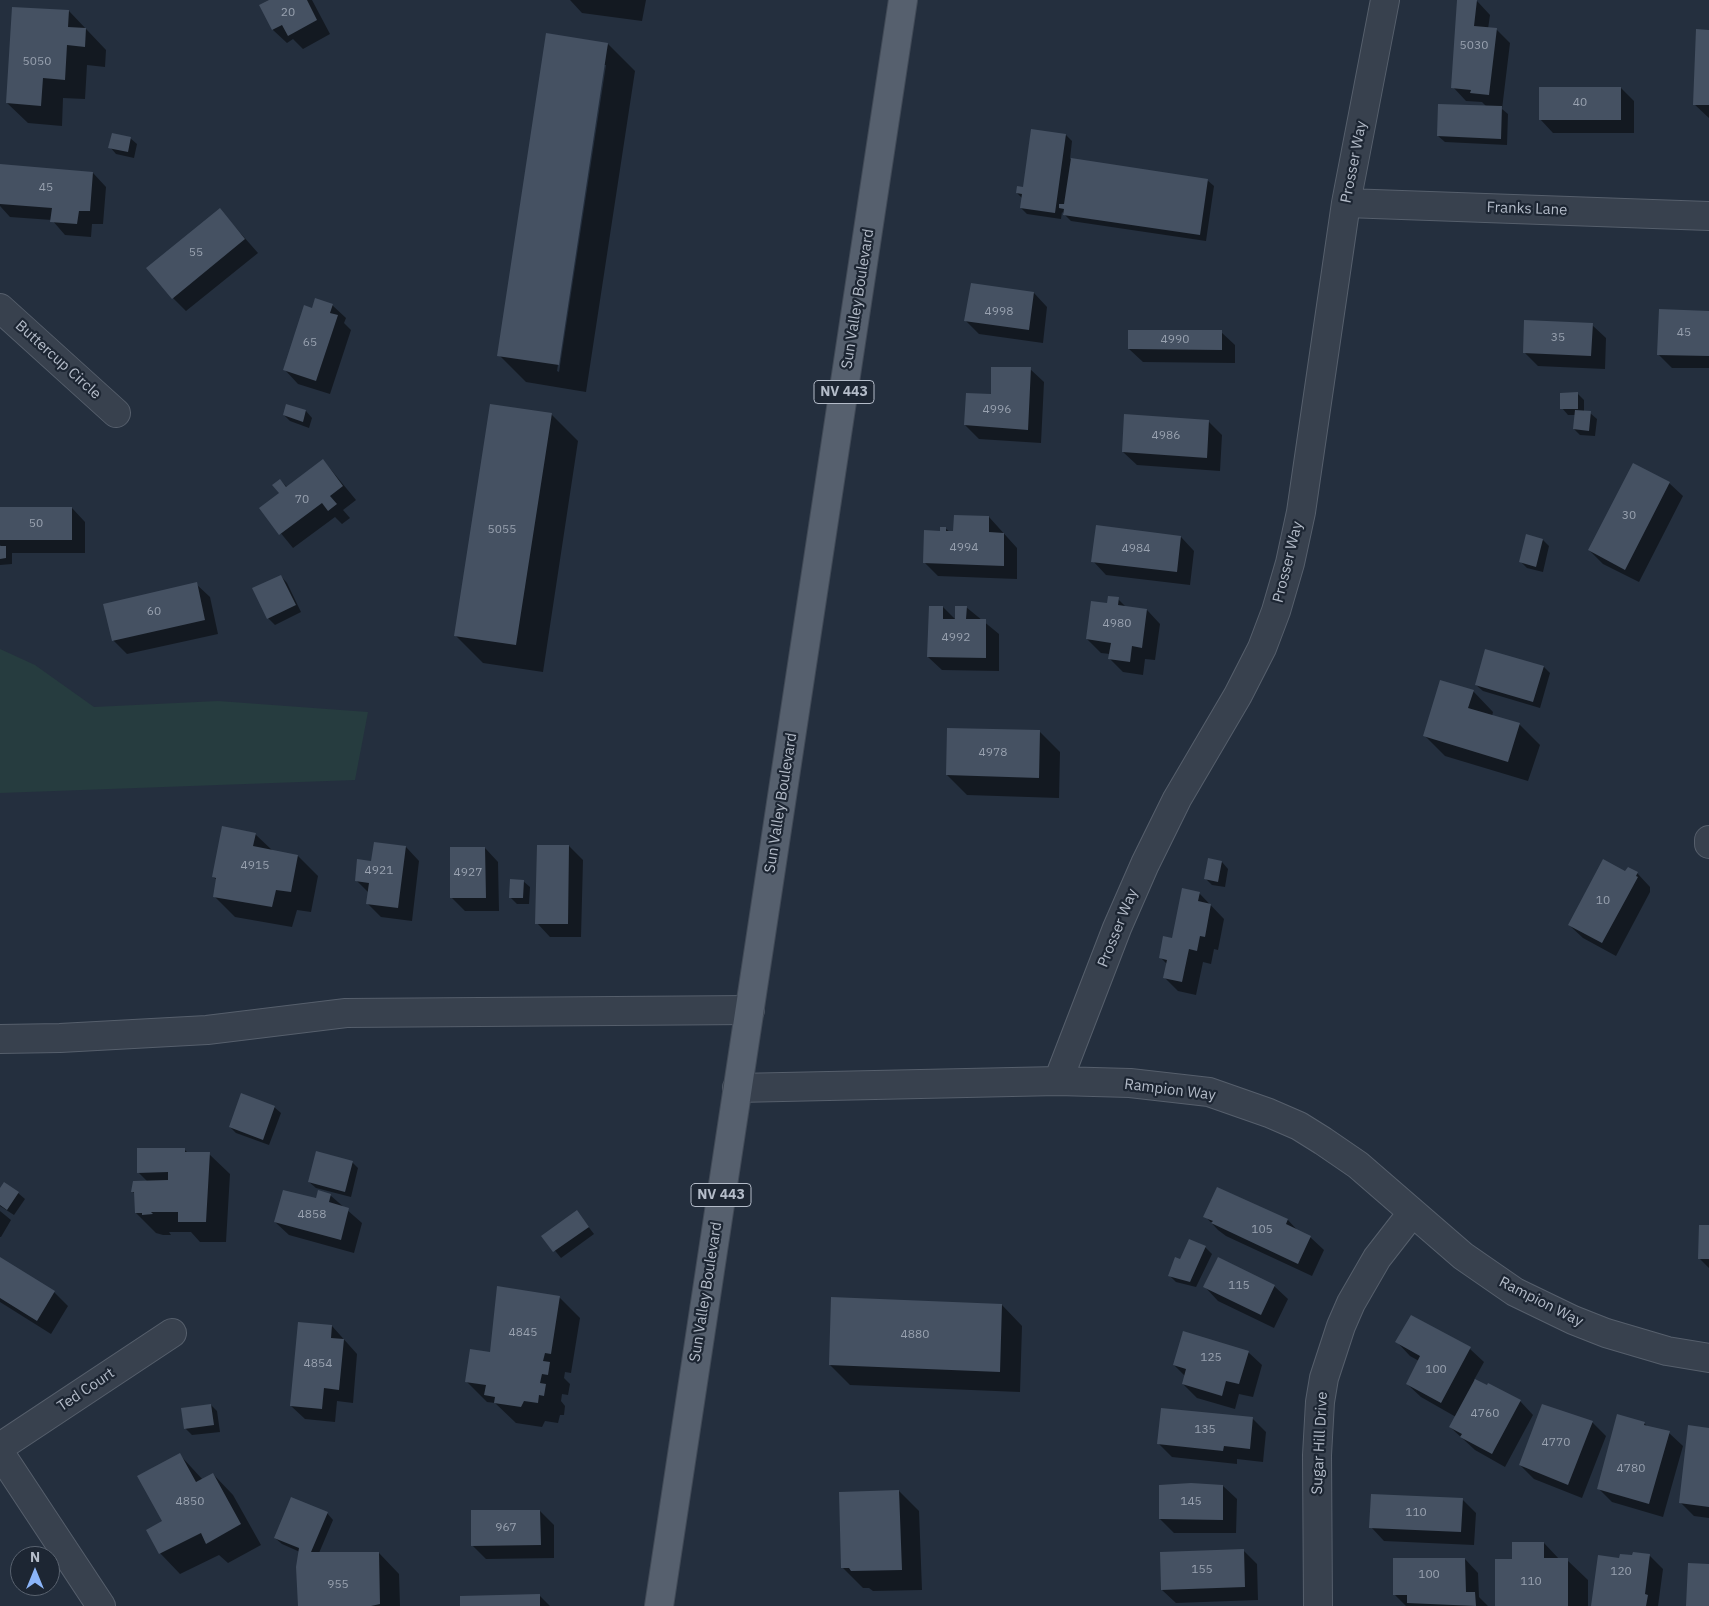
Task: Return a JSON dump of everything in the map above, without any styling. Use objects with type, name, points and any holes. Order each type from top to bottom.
[{"type":"main road","name":"Sun Valley Boulevard","points":[[659,1606],[903,0]]},
{"type":"street","name":"Prosser Way","points":[[1058,1082],[1117,928],[1145,864],[1176,799],[1238,694],[1262,648],[1276,611],[1290,563],[1312,446],[1346,204],[1385,0]]},
{"type":"street","name":"Franks Lane","points":[[1346,204],[1709,216]]},
{"type":"street","name":"Buttercup Circle","points":[[0,308],[116,413]]},
{"type":"street","points":[[0,1038],[60,1038],[207,1030],[346,1013],[750,1010]]},
{"type":"street","name":"Rampion Way","points":[[737,1088],[1058,1082],[1170,1087],[1209,1092],[1239,1101],[1299,1126],[1358,1165],[1412,1214],[1488,1275],[1543,1306],[1606,1333],[1667,1350],[1709,1358]]},
{"type":"street","name":"Sugar Hill Drive","points":[[1318,1606],[1317,1455],[1320,1402],[1324,1378],[1340,1326],[1377,1258],[1412,1214]]},
{"type":"street","name":"Ted Court","points":[[0,1446],[172,1333]]},
{"type":"street","points":[[0,1454],[101,1606]]},
{"type":"green space","points":[[0,649],[35,665],[94,707],[218,701],[368,712],[355,780],[0,793]]},
{"type":"building","points":[[269,0],[307,0],[317,20],[288,36],[282,25],[272,30],[259,5]]},
{"type":"building","points":[[1457,0],[1477,0],[1474,26],[1497,28],[1489,95],[1470,93],[1471,90],[1451,88]]},
{"type":"building","points":[[12,7],[69,10],[68,27],[86,28],[85,47],[67,45],[65,80],[43,78],[41,106],[6,103]]},
{"type":"building","points":[[1696,29],[1709,30],[1709,105],[1693,105]]},
{"type":"building","points":[[546,33],[608,43],[559,365],[497,356]]},
{"type":"building","points":[[1539,87],[1621,87],[1621,120],[1539,120]]},
{"type":"building","points":[[1438,104],[1502,106],[1501,139],[1437,136]]},
{"type":"building","points":[[1031,129],[1066,134],[1055,213],[1020,208],[1022,194],[1016,193],[1017,186],[1023,187]]},
{"type":"building","points":[[112,133],[131,137],[128,152],[108,148]]},
{"type":"building","points":[[1071,158],[1208,179],[1200,235],[1063,215],[1064,209],[1059,208],[1059,204],[1064,204]]},
{"type":"building","points":[[0,164],[93,172],[90,211],[79,211],[77,224],[50,222],[52,208],[0,204]]},
{"type":"building","points":[[220,208],[245,239],[172,299],[146,268]]},
{"type":"building","points":[[971,283],[1034,292],[1029,330],[964,321]]},
{"type":"building","points":[[315,298],[333,304],[330,313],[338,315],[316,381],[283,370],[304,305],[312,308]]},
{"type":"building","points":[[1659,309],[1709,311],[1709,356],[1657,355]]},
{"type":"building","points":[[1524,320],[1593,323],[1591,356],[1523,353]]},
{"type":"building","points":[[1128,330],[1222,330],[1222,350],[1128,349]]},
{"type":"building","points":[[991,367],[1031,367],[1028,430],[964,425],[966,393],[991,394]]},
{"type":"building","points":[[1578,392],[1578,409],[1560,409],[1560,393]]},
{"type":"building","points":[[286,404],[306,410],[303,422],[283,415]]},
{"type":"building","points":[[490,404],[552,413],[516,645],[454,636]]},
{"type":"building","points":[[1575,410],[1591,411],[1589,431],[1573,429]]},
{"type":"building","points":[[1124,414],[1209,420],[1207,458],[1122,452]]},
{"type":"building","points":[[323,459],[343,486],[330,496],[337,504],[328,511],[322,503],[279,535],[259,508],[279,493],[272,485],[280,479],[286,487]]},
{"type":"building","points":[[1633,463],[1670,482],[1625,570],[1588,550]]},
{"type":"building","points":[[0,507],[72,507],[72,540],[0,540]]},
{"type":"building","points":[[954,515],[989,516],[989,532],[1004,533],[1004,566],[923,563],[924,530],[940,531],[940,527],[946,527],[946,531],[953,531]]},
{"type":"building","points":[[1096,525],[1181,536],[1177,572],[1091,562]]},
{"type":"building","points":[[1526,534],[1543,539],[1536,567],[1519,562]]},
{"type":"building","points":[[0,546],[6,546],[6,558],[0,559]]},
{"type":"building","points":[[281,575],[296,605],[267,619],[252,588]]},
{"type":"building","points":[[197,582],[205,620],[112,641],[103,604]]},
{"type":"building","points":[[1108,596],[1119,597],[1118,605],[1147,609],[1142,648],[1132,646],[1130,662],[1108,659],[1111,643],[1086,639],[1091,601],[1107,603]]},
{"type":"building","points":[[929,606],[943,606],[943,619],[955,619],[955,606],[967,606],[966,619],[986,619],[986,658],[927,657]]},
{"type":"building","points":[[1485,649],[1544,666],[1533,702],[1475,685]]},
{"type":"building","points":[[1440,680],[1474,690],[1468,708],[1520,723],[1508,762],[1423,736]]},
{"type":"building","points":[[947,728],[1040,730],[1039,778],[946,775]]},
{"type":"building","points":[[222,826],[256,833],[253,846],[298,855],[291,892],[276,890],[272,907],[213,897],[216,878],[212,877]]},
{"type":"building","points":[[374,842],[406,846],[398,908],[366,904],[369,883],[355,881],[357,859],[371,861]]},
{"type":"building","points":[[537,845],[569,845],[568,924],[535,924]]},
{"type":"building","points":[[450,847],[485,847],[486,898],[450,898]]},
{"type":"building","points":[[1208,858],[1222,861],[1218,882],[1204,879]]},
{"type":"building","points":[[1603,859],[1625,871],[1628,867],[1638,872],[1636,876],[1638,877],[1602,943],[1568,925]]},
{"type":"building","points":[[510,879],[524,880],[523,898],[509,898]]},
{"type":"building","points":[[1182,888],[1200,892],[1198,901],[1211,904],[1205,937],[1200,936],[1197,951],[1189,949],[1182,982],[1163,978],[1167,960],[1159,958],[1163,936],[1172,938]]},
{"type":"building","points":[[241,1093],[275,1106],[263,1140],[229,1127]]},
{"type":"building","points":[[137,1148],[185,1148],[185,1152],[210,1152],[206,1222],[178,1222],[178,1212],[151,1212],[153,1214],[142,1215],[142,1213],[135,1213],[134,1192],[131,1192],[133,1181],[168,1180],[168,1172],[137,1173]]},
{"type":"building","points":[[316,1151],[353,1161],[345,1192],[308,1182]]},
{"type":"building","points":[[4,1182],[19,1192],[7,1210],[0,1205],[0,1188]]},
{"type":"building","points":[[1217,1187],[1288,1219],[1286,1224],[1311,1236],[1298,1264],[1211,1223],[1213,1221],[1203,1217]]},
{"type":"building","points":[[283,1190],[316,1198],[318,1190],[331,1194],[329,1202],[349,1208],[341,1240],[274,1222]]},
{"type":"building","points":[[577,1210],[589,1227],[553,1252],[541,1236]]},
{"type":"building","points":[[1699,1225],[1709,1225],[1709,1259],[1698,1259]]},
{"type":"building","points":[[1189,1239],[1206,1246],[1190,1282],[1168,1276],[1175,1257],[1180,1259]]},
{"type":"building","points":[[0,1257],[55,1291],[37,1321],[0,1298]]},
{"type":"building","points":[[1218,1257],[1275,1285],[1261,1315],[1203,1287]]},
{"type":"building","points":[[497,1286],[560,1296],[551,1354],[545,1353],[543,1361],[550,1362],[548,1375],[542,1374],[540,1383],[546,1384],[544,1396],[539,1395],[538,1403],[524,1401],[521,1407],[494,1403],[495,1397],[484,1395],[486,1385],[465,1382],[470,1349],[490,1352]]},
{"type":"building","points":[[831,1297],[1002,1304],[1000,1372],[829,1365]]},
{"type":"building","points":[[1411,1315],[1471,1347],[1441,1403],[1406,1384],[1420,1356],[1395,1342]]},
{"type":"building","points":[[298,1322],[332,1325],[331,1338],[344,1339],[339,1390],[324,1388],[322,1409],[290,1406]]},
{"type":"building","points":[[1183,1331],[1249,1351],[1239,1384],[1226,1381],[1222,1396],[1182,1384],[1186,1369],[1173,1365]]},
{"type":"building","points":[[1475,1379],[1487,1385],[1488,1383],[1521,1400],[1492,1454],[1460,1437],[1462,1434],[1449,1427]]},
{"type":"building","points":[[211,1404],[214,1425],[184,1429],[181,1408]]},
{"type":"building","points":[[1542,1404],[1593,1421],[1568,1485],[1519,1465]]},
{"type":"building","points":[[1161,1408],[1253,1417],[1250,1449],[1224,1446],[1223,1451],[1157,1444]]},
{"type":"building","points":[[1617,1414],[1645,1422],[1644,1425],[1670,1431],[1649,1504],[1597,1489]]},
{"type":"building","points":[[1688,1425],[1709,1428],[1709,1507],[1679,1503]]},
{"type":"building","points":[[180,1453],[196,1482],[213,1473],[241,1524],[206,1544],[201,1533],[159,1554],[146,1530],[162,1521],[137,1476]]},
{"type":"building","points":[[1191,1483],[1223,1485],[1223,1520],[1159,1519],[1159,1485]]},
{"type":"building","points":[[899,1490],[902,1570],[851,1571],[849,1568],[841,1568],[839,1492]]},
{"type":"building","points":[[1371,1494],[1463,1498],[1461,1532],[1369,1528]]},
{"type":"building","points":[[291,1497],[328,1512],[311,1552],[379,1552],[380,1604],[371,1606],[298,1606],[296,1567],[299,1548],[274,1538]]},
{"type":"building","points":[[471,1510],[540,1510],[541,1545],[471,1546]]},
{"type":"building","points":[[1512,1542],[1544,1542],[1544,1558],[1568,1558],[1568,1606],[1495,1606],[1495,1559],[1512,1559]]},
{"type":"building","points":[[1244,1549],[1245,1587],[1161,1590],[1160,1552]]},
{"type":"building","points":[[1633,1552],[1650,1554],[1645,1594],[1648,1595],[1646,1606],[1591,1606],[1598,1555],[1619,1558],[1620,1554],[1632,1555]]},
{"type":"building","points":[[1393,1558],[1465,1558],[1466,1592],[1475,1592],[1476,1606],[1407,1603],[1407,1595],[1393,1595]]},
{"type":"building","points":[[1688,1563],[1709,1564],[1709,1606],[1686,1606]]},
{"type":"building","points":[[540,1594],[540,1606],[460,1606],[460,1596]]}]
